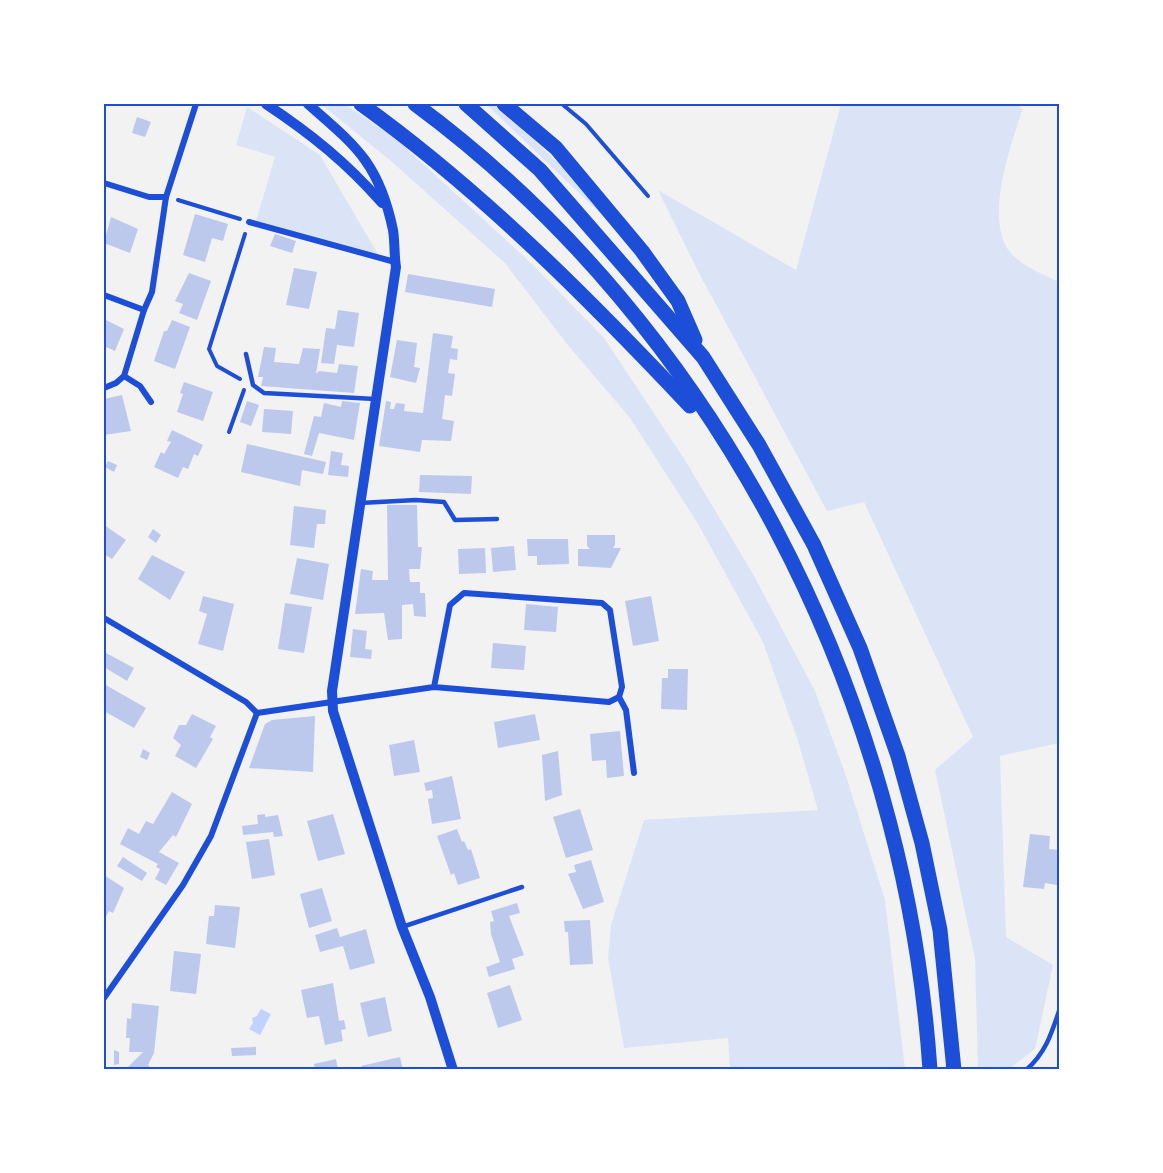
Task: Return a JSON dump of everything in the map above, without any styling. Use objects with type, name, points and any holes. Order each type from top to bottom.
[{"type":"main road","points":[[361,104],[422,148],[592,303],[728,445]]},
{"type":"main road","points":[[415,104],[517,189],[579,251],[636,317],[728,445],[807,589],[843,675],[872,757],[898,852],[915,937],[930,1070]]},
{"type":"main road","points":[[466,104],[540,170],[703,357]]},
{"type":"main road","points":[[504,104],[556,148],[642,251],[678,302],[703,357],[759,445],[814,545],[860,648],[898,756],[922,843],[940,930],[954,1070]]},
{"type":"street","points":[[104,388],[116,383],[124,376],[144,310],[152,292],[166,197],[196,104]]},
{"type":"street","points":[[266,104],[312,134],[352,168],[386,208]]},
{"type":"street","points":[[308,104],[359,149],[374,170],[393,231],[395,262],[332,703],[334,719],[402,927],[430,997],[453,1070]]},
{"type":"street","points":[[104,183],[149,197],[166,197]]},
{"type":"street","points":[[249,222],[395,262]]},
{"type":"street","points":[[104,295],[144,310]]},
{"type":"street","points":[[124,376],[140,386],[152,402]]},
{"type":"street","points":[[434,687],[450,605],[464,593],[602,603],[607,606],[622,687],[619,697],[626,710],[634,773]]},
{"type":"street","points":[[104,618],[246,702],[257,713]]},
{"type":"street","points":[[257,713],[434,687],[609,702],[619,697]]},
{"type":"street","points":[[104,998],[183,885],[211,836],[257,713]]},
{"type":"lane","points":[[246,354],[253,385],[264,393],[375,399]]},
{"type":"lane","points":[[360,504],[444,502],[455,520],[497,519]]},
{"type":"lane","points":[[402,927],[522,887]]},
{"type":"lane","points":[[1026,1070],[1037,1060],[1049,1041],[1059,1008]]},
{"type":"path","points":[[562,104],[586,124],[648,196]]},
{"type":"path","points":[[166,197],[249,222],[209,349],[217,366],[238,377],[244,383],[229,432]]},
{"type":"shaded area","points":[[321,104],[344,104],[394,137],[533,265],[604,338],[685,460],[753,574],[815,691],[845,773],[885,900],[905,1069],[730,1069],[728,1038],[624,1048],[608,958],[611,925],[644,820],[818,810],[798,741],[763,642],[697,522],[630,418],[567,344],[505,263],[392,162]]},
{"type":"shaded area","points":[[486,104],[497,104],[560,165],[603,216]]},
{"type":"shaded area","points":[[841,104],[1018,104],[1022,110],[1003,176],[999,211],[1000,227],[1004,242],[1013,256],[1059,282],[1059,743],[1000,756],[1006,937],[1053,965],[1035,1049],[1009,1069],[978,1069],[975,959],[935,770],[973,737],[864,502],[827,511],[699,273],[658,190],[796,270]]},
{"type":"shaded area","points":[[247,107],[320,155],[379,256],[256,221],[275,157],[236,145]]},
{"type":"water","points":[[261,1009],[271,1014],[260,1035],[249,1029],[253,1023],[252,1018],[257,1016]]},
{"type":"building","points":[[137,117],[151,122],[145,137],[132,133]]},
{"type":"building","points":[[195,214],[228,224],[223,241],[212,238],[205,262],[183,255]]},
{"type":"building","points":[[111,217],[138,229],[130,253],[104,243]]},
{"type":"building","points":[[275,234],[296,241],[292,253],[270,246]]},
{"type":"building","points":[[294,268],[317,272],[309,309],[286,305]]},
{"type":"building","points":[[189,273],[211,281],[197,320],[179,313],[183,304],[175,301]]},
{"type":"building","points":[[408,274],[495,289],[492,307],[405,292]]},
{"type":"building","points":[[338,310],[359,313],[354,347],[337,345],[334,364],[321,363],[326,328],[335,329]]},
{"type":"building","points":[[104,319],[124,329],[115,351],[104,346]]},
{"type":"building","points":[[172,320],[190,327],[175,369],[154,361],[164,331],[167,331]]},
{"type":"building","points":[[433,333],[453,336],[451,348],[458,349],[457,360],[450,359],[448,373],[455,374],[452,396],[445,395],[442,419],[454,421],[451,441],[422,440],[420,452],[379,446],[386,401],[391,402],[390,409],[394,409],[396,403],[405,404],[404,411],[423,413]]},
{"type":"building","points":[[397,340],[417,343],[414,367],[420,368],[416,383],[390,377]]},
{"type":"building","points":[[264,347],[276,348],[274,362],[299,364],[303,348],[320,349],[316,374],[319,371],[337,373],[339,364],[358,366],[354,393],[261,386],[263,377],[258,377]]},
{"type":"building","points":[[184,382],[213,392],[203,421],[177,412]]},
{"type":"building","points":[[122,395],[131,431],[104,435],[104,399]]},
{"type":"building","points":[[247,401],[259,405],[251,426],[240,422]]},
{"type":"building","points":[[342,401],[360,403],[354,440],[319,433],[312,456],[304,454],[314,416],[321,417],[324,403],[341,407]]},
{"type":"building","points":[[264,409],[293,411],[291,434],[262,432]]},
{"type":"building","points":[[172,430],[203,445],[198,456],[194,454],[188,469],[183,467],[178,478],[154,467],[161,452],[164,454],[171,442],[167,441]]},
{"type":"building","points":[[247,444],[326,462],[323,474],[302,470],[300,486],[241,472]]},
{"type":"building","points":[[331,451],[343,453],[341,465],[349,466],[348,477],[328,475]]},
{"type":"building","points":[[108,461],[117,465],[114,472],[105,467]]},
{"type":"building","points":[[420,475],[472,476],[471,494],[419,492]]},
{"type":"building","points":[[387,505],[417,505],[418,547],[422,547],[420,569],[409,569],[410,582],[420,582],[420,593],[425,593],[426,617],[414,616],[413,604],[402,605],[402,639],[388,640],[384,613],[355,614],[361,569],[373,571],[372,580],[388,580]]},
{"type":"building","points":[[294,506],[326,510],[325,524],[317,524],[314,548],[290,545]]},
{"type":"building","points":[[104,525],[126,540],[112,559],[104,554]]},
{"type":"building","points":[[153,529],[161,535],[156,543],[148,537]]},
{"type":"building","points":[[587,535],[615,535],[613,548],[621,548],[611,568],[578,566],[578,549],[590,549],[587,546]]},
{"type":"building","points":[[527,539],[568,539],[569,564],[537,565],[537,556],[528,556]]},
{"type":"building","points":[[514,546],[516,570],[493,572],[491,548]]},
{"type":"building","points":[[485,548],[486,573],[459,574],[458,549]]},
{"type":"building","points":[[152,555],[185,572],[170,600],[138,579]]},
{"type":"building","points":[[297,558],[329,564],[323,600],[290,594]]},
{"type":"building","points":[[203,596],[234,604],[223,651],[198,644],[207,614],[199,611]]},
{"type":"building","points":[[651,596],[659,641],[633,646],[625,601]]},
{"type":"building","points":[[285,603],[312,607],[304,653],[278,649]]},
{"type":"building","points":[[526,604],[558,607],[556,632],[524,630]]},
{"type":"building","points":[[353,629],[367,631],[365,649],[372,650],[371,659],[350,657]]},
{"type":"building","points":[[493,643],[526,646],[524,670],[491,668]]},
{"type":"building","points":[[106,653],[134,668],[127,681],[104,667]]},
{"type":"building","points":[[668,669],[688,669],[687,710],[661,709],[662,678],[668,678]]},
{"type":"building","points":[[104,684],[146,708],[134,728],[104,711]]},
{"type":"building","points":[[192,714],[216,726],[210,737],[213,739],[196,768],[175,756],[181,745],[173,738],[179,725],[186,725]]},
{"type":"building","points":[[535,714],[540,740],[498,748],[494,722]]},
{"type":"building","points":[[315,716],[313,772],[249,768],[265,724],[272,720]]},
{"type":"building","points":[[620,731],[624,776],[607,778],[606,760],[592,761],[590,734]]},
{"type":"building","points":[[414,740],[420,772],[394,776],[389,745]]},
{"type":"building","points":[[143,749],[150,753],[147,760],[140,757]]},
{"type":"building","points":[[558,751],[562,795],[545,801],[542,755]]},
{"type":"building","points":[[452,776],[461,819],[432,824],[428,799],[433,798],[432,790],[426,791],[424,783]]},
{"type":"building","points":[[172,792],[192,804],[176,837],[173,835],[159,852],[179,863],[166,885],[155,879],[160,869],[156,867],[158,864],[120,844],[128,828],[139,834],[146,821],[153,824]]},
{"type":"building","points":[[580,809],[593,850],[566,858],[553,817]]},
{"type":"building","points":[[265,814],[265,817],[278,815],[283,836],[274,837],[273,832],[243,835],[242,826],[258,824],[257,815]]},
{"type":"building","points":[[333,814],[345,854],[318,861],[307,821]]},
{"type":"building","points":[[457,829],[462,842],[464,841],[468,850],[471,849],[480,878],[458,885],[454,873],[451,875],[437,836]]},
{"type":"building","points":[[1030,834],[1050,836],[1049,849],[1060,850],[1057,885],[1045,883],[1044,889],[1023,887]]},
{"type":"building","points":[[269,839],[275,875],[252,879],[246,842]]},
{"type":"building","points":[[123,857],[147,873],[142,881],[117,866]]},
{"type":"building","points":[[591,860],[604,902],[583,909],[568,874],[576,872],[574,865]]},
{"type":"building","points":[[104,875],[124,888],[113,913],[109,911],[104,920]]},
{"type":"building","points":[[322,888],[332,921],[309,928],[300,894]]},
{"type":"building","points":[[517,903],[520,913],[509,916],[524,955],[512,959],[515,969],[489,977],[486,967],[500,962],[491,934],[490,922],[494,921],[491,911]]},
{"type":"building","points":[[215,905],[240,907],[235,948],[206,944],[209,916],[214,916]]},
{"type":"building","points":[[590,920],[593,964],[570,965],[568,932],[565,932],[564,921]]},
{"type":"building","points":[[337,928],[340,937],[366,929],[375,963],[350,970],[343,946],[320,952],[315,935]]},
{"type":"building","points":[[174,951],[201,954],[196,994],[170,991]]},
{"type":"building","points":[[333,983],[339,1021],[344,1020],[346,1029],[341,1030],[343,1041],[325,1045],[319,1016],[307,1018],[301,990]]},
{"type":"building","points":[[510,985],[522,1020],[498,1028],[487,993]]},
{"type":"building","points":[[385,997],[392,1031],[368,1037],[360,1003]]},
{"type":"building","points":[[132,1003],[159,1006],[154,1053],[148,1065],[153,1070],[125,1070],[143,1052],[129,1052],[130,1038],[126,1038],[127,1018],[131,1019]]},
{"type":"building","points":[[256,1047],[256,1055],[232,1056],[231,1048]]},
{"type":"building","points":[[114,1050],[119,1052],[119,1064],[114,1065]]},
{"type":"building","points":[[400,1057],[403,1070],[362,1070],[361,1066]]},
{"type":"building","points":[[336,1059],[338,1070],[315,1070],[314,1064]]}]
